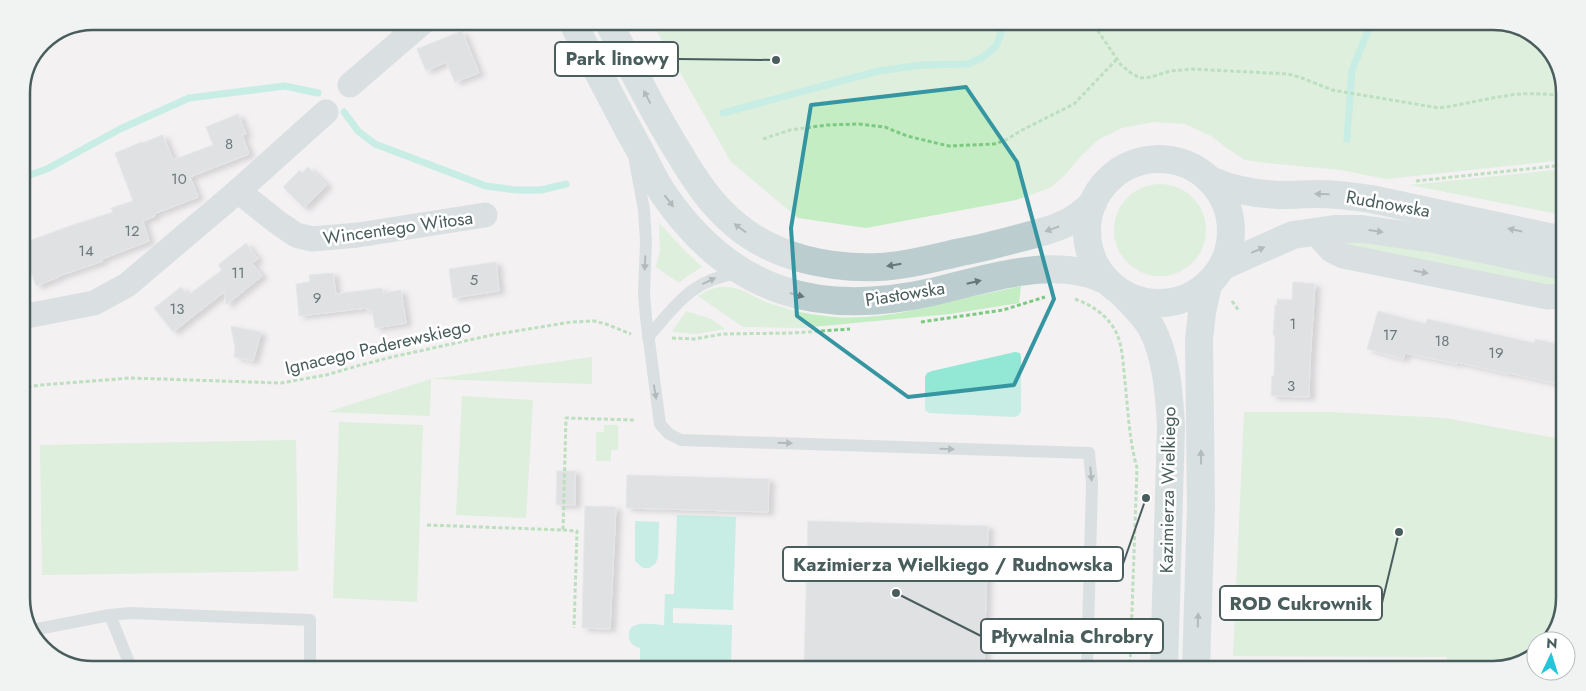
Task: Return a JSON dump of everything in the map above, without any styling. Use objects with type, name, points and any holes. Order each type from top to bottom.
[{"type":"main road","name":"Piastowska","points":[[576,30],[664,195],[694,232],[722,258],[758,281],[796,295],[823,300],[852,302],[894,299],[1001,276],[1041,270],[1072,270],[1086,273],[1115,287]]},
{"type":"main road","name":"Piastowska","points":[[613,30],[664,128],[698,185],[715,206],[737,227],[762,243],[797,257],[822,264],[848,267],[881,267],[919,261],[988,247],[1049,231],[1077,218],[1093,203]]},
{"type":"main road","points":[[1166,159],[1191,166],[1212,182],[1226,203],[1232,228],[1231,241],[1216,275],[1189,297],[1167,303],[1145,302],[1115,287],[1098,269],[1088,244],[1088,216],[1093,203],[1107,181],[1117,173],[1128,166],[1140,162],[1166,159]]},
{"type":"main road","name":"Rudnowska","points":[[1212,182],[1252,193],[1274,195],[1341,195],[1371,199],[1556,239]]},
{"type":"main road","name":"Rudnowska","points":[[1216,275],[1293,235],[1335,229],[1362,229],[1434,239],[1556,265]]},
{"type":"main road","name":"Kazimierza Wielkiego","points":[[1196,661],[1202,507],[1199,340],[1202,312],[1216,275]]},
{"type":"main road","name":"Kazimierza Wielkiego","points":[[1115,287],[1139,312],[1158,342],[1169,396],[1171,426],[1164,661]]},
{"type":"street","points":[[350,85],[414,30]]},
{"type":"street","points":[[30,315],[94,302],[127,285],[238,191],[326,112]]},
{"type":"street","name":"Wincentego Witosa","points":[[238,191],[296,235],[312,239],[358,235],[485,216]]},
{"type":"street","points":[[1314,231],[1331,250],[1343,256],[1532,294],[1556,296]]},
{"type":"lane","points":[[628,128],[644,210],[646,242],[644,294],[660,424],[669,434],[681,440],[1089,453],[1092,483],[1087,661]]},
{"type":"lane","points":[[648,337],[684,296],[694,288],[723,275],[745,272]]},
{"type":"lane","points":[[38,629],[110,615],[147,614],[310,620],[310,661]]},
{"type":"lane","points":[[110,615],[128,661]]},
{"type":"path","points":[[1097,30],[1121,65],[1140,78],[1192,68],[1288,74],[1332,90],[1440,108],[1507,95],[1534,93],[1556,95]]},
{"type":"path","points":[[763,139],[790,130],[859,124],[885,127],[907,136],[949,146],[994,144],[1006,140],[1074,104],[1117,59]]},
{"type":"path","points":[[1411,181],[1556,166]]},
{"type":"path","points":[[913,323],[1003,310],[1046,297],[1041,270]]},
{"type":"path","points":[[1069,298],[1088,304],[1100,313],[1117,332],[1121,348],[1130,442],[1137,468],[1130,661]]},
{"type":"path","points":[[1232,301],[1239,311]]},
{"type":"path","name":"Ignacego Paderewskiego","points":[[30,387],[130,378],[281,383],[326,375],[419,351],[492,335],[572,322],[594,321],[632,334],[648,337],[694,338],[723,334],[810,332],[856,328]]},
{"type":"path","points":[[563,530],[566,418],[634,420]]},
{"type":"path","points":[[427,525],[577,531],[574,628]]},
{"type":"highlighted area","points":[[966,87],[1017,162],[1054,299],[1014,385],[908,397],[797,316],[791,228],[811,105]]},
{"type":"shaded area","points":[[656,30],[1493,30],[1517,35],[1538,48],[1553,73],[1556,89],[1556,161],[1386,179],[1341,170],[1245,160],[1211,136],[1185,124],[1154,122],[1122,128],[1098,140],[1050,188],[1016,200],[866,228],[798,218],[731,162]]},
{"type":"shaded area","points":[[1556,170],[1556,214],[1410,185]]},
{"type":"shaded area","points":[[1160,184],[1178,187],[1193,197],[1203,212],[1206,230],[1203,248],[1193,263],[1178,273],[1160,276],[1142,273],[1127,263],[1117,248],[1114,230],[1117,212],[1127,197],[1142,187]]},
{"type":"shaded area","points":[[659,223],[702,267],[679,283],[656,267],[660,251]]},
{"type":"shaded area","points":[[1341,241],[1401,247],[1556,275],[1556,287],[1351,249]]},
{"type":"shaded area","points":[[1021,286],[1019,303],[950,314],[802,328],[743,327],[698,296],[715,288],[732,287],[766,302],[795,311],[825,316],[861,317],[913,310]]},
{"type":"shaded area","points":[[686,311],[711,319],[725,329],[697,334],[672,332]]},
{"type":"shaded area","points":[[1015,352],[1020,353],[1021,357],[1021,411],[1019,415],[1015,417],[929,413],[925,410],[925,377],[927,373]]},
{"type":"shaded area","points":[[592,357],[592,384],[431,379]]},
{"type":"shaded area","points":[[431,379],[430,416],[327,412]]},
{"type":"shaded area","points":[[462,396],[533,400],[526,518],[456,515]]},
{"type":"shaded area","points":[[1244,412],[1330,412],[1445,418],[1556,438],[1556,598],[1555,610],[1548,629],[1547,631],[1526,631],[1526,651],[1513,658],[1493,661],[1447,661],[1447,657],[1233,656]]},
{"type":"shaded area","points":[[339,422],[423,425],[417,602],[333,598]]},
{"type":"shaded area","points":[[604,425],[618,425],[618,450],[611,450],[611,461],[596,461],[596,432],[604,432]]},
{"type":"shaded area","points":[[296,440],[298,571],[42,575],[40,445]]},
{"type":"shaded area","points":[[677,515],[736,517],[733,610],[673,608],[673,623],[732,625],[731,661],[640,661],[640,648],[630,640],[629,632],[636,625],[641,624],[664,625],[665,594],[674,594]]},
{"type":"shaded area","points":[[635,521],[659,522],[658,558],[655,564],[649,568],[643,568],[635,561]]},
{"type":"building","points":[[462,31],[479,73],[455,82],[446,62],[426,71],[417,49]]},
{"type":"building","points":[[238,114],[246,134],[242,135],[249,154],[190,177],[198,197],[154,214],[155,216],[143,221],[149,241],[102,259],[103,261],[36,286],[30,269],[30,241],[113,212],[111,208],[133,201],[115,153],[163,135],[173,160],[213,145],[206,127]]},
{"type":"building","points":[[308,167],[327,185],[304,208],[283,187],[300,170],[302,173]]},
{"type":"building","points":[[246,243],[258,259],[252,263],[262,276],[226,305],[224,292],[173,332],[154,308],[181,287],[188,295],[222,270],[218,265]]},
{"type":"building","points":[[496,262],[499,291],[453,298],[449,269]]},
{"type":"building","points":[[333,273],[336,294],[382,288],[383,293],[401,290],[406,323],[375,328],[372,310],[367,311],[367,308],[299,316],[296,284],[310,282],[309,275]]},
{"type":"building","points":[[1293,282],[1315,284],[1309,397],[1271,396],[1272,376],[1274,376],[1275,335],[1273,335],[1275,305],[1277,305],[1277,299],[1292,300]]},
{"type":"building","points":[[1378,311],[1426,324],[1427,319],[1534,343],[1535,339],[1556,344],[1556,384],[1457,362],[1457,364],[1405,353],[1403,359],[1367,349]]},
{"type":"building","points":[[231,326],[261,332],[253,361],[234,357],[235,348]]},
{"type":"building","points":[[557,471],[575,471],[575,505],[556,505]]},
{"type":"building","points":[[627,475],[769,479],[768,512],[626,508]]},
{"type":"building","points":[[585,506],[616,507],[610,629],[582,628]]},
{"type":"building","points":[[808,521],[988,526],[984,661],[804,661]]},
{"type":"waterway","points":[[723,113],[878,71],[922,65],[968,64],[983,57],[996,46],[1002,30]]},
{"type":"waterway","points":[[1347,139],[1352,70],[1368,30]]},
{"type":"waterway","points":[[30,175],[47,169],[120,129],[189,98],[285,86],[318,93]]},
{"type":"waterway","points":[[344,112],[358,131],[375,144],[486,186],[516,190],[541,190],[566,184]]},
{"type":"place","name":"Park linowy","points":[[776,60]]},
{"type":"place","name":"Kazimierza Wielkiego / Rudnowska","points":[[1146,498]]},
{"type":"place","name":"ROD Cukrownik","points":[[1399,532]]},
{"type":"place","name":"Pływalnia Chrobry","points":[[896,593]]}]
